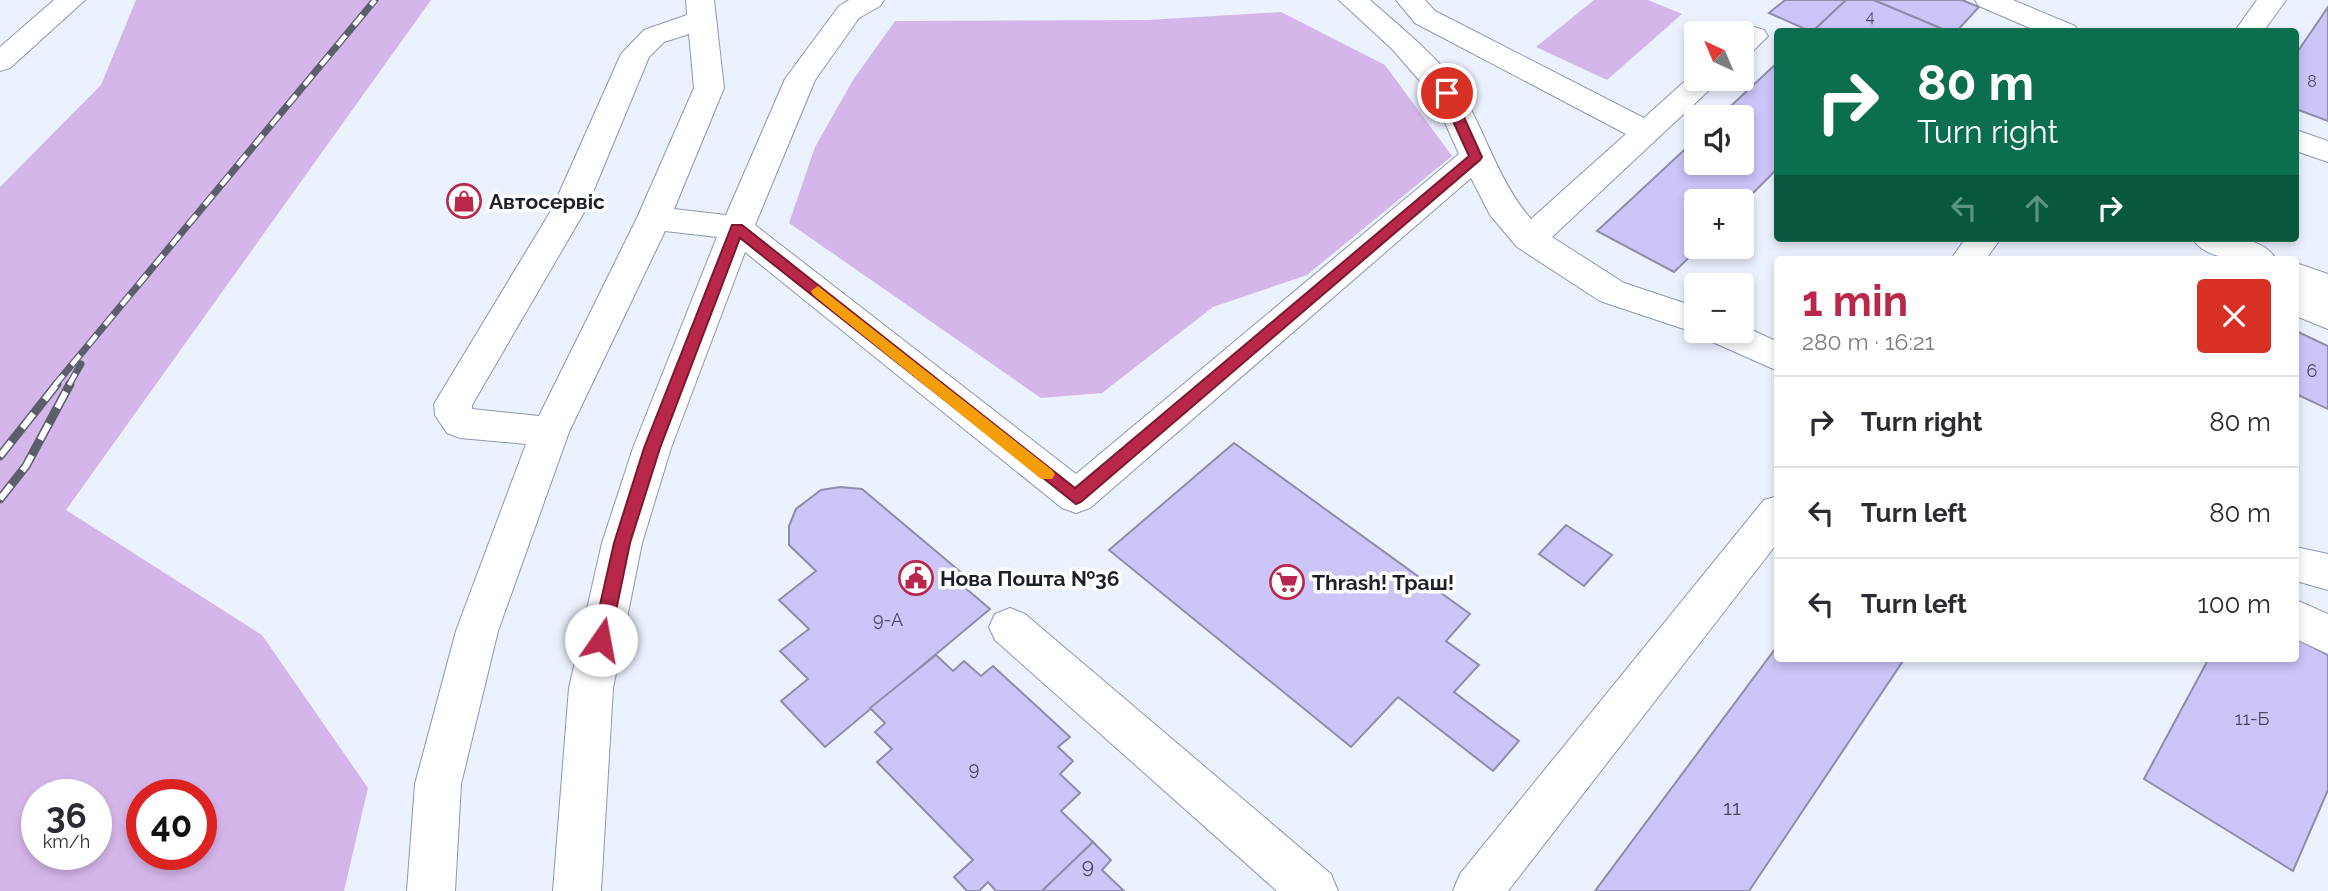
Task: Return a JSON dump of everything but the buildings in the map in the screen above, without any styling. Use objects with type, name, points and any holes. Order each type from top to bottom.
[{"type":"street","points":[[0,62],[71,0]]},
{"type":"street","points":[[577,891],[591,688],[622,543],[652,448],[737,228],[800,79],[849,12],[870,0]]},
{"type":"street","points":[[1353,0],[1402,43],[1447,93],[1502,207],[1529,239],[1612,292],[1684,316]]},
{"type":"street","points":[[1410,0],[1425,17],[1646,132]]},
{"type":"street","points":[[1989,0],[2056,28]]},
{"type":"street","points":[[2252,28],[2272,0]]},
{"type":"street","points":[[431,891],[438,784],[477,631],[550,432],[654,218],[709,88],[701,10],[654,36],[636,54],[569,209],[453,404],[454,415],[460,423],[550,432]]},
{"type":"street","points":[[0,46],[31,35]]},
{"type":"street","points":[[1529,239],[1692,91]]},
{"type":"street","points":[[2299,141],[2328,152]]},
{"type":"street","points":[[654,218],[737,228],[1076,498],[1476,157]]},
{"type":"street","points":[[1970,256],[1981,242]]},
{"type":"street","points":[[2219,242],[2252,256]]},
{"type":"street","points":[[1747,343],[1774,355]]},
{"type":"street","points":[[1477,891],[1774,517]]},
{"type":"street","points":[[2299,566],[2328,572]]},
{"type":"street","points":[[2299,620],[2328,635]]},
{"type":"street","points":[[1010,627],[1314,891]]},
{"type":"shaded area","points":[[136,0],[431,0],[66,510],[262,635],[368,788],[344,891],[0,891],[0,187],[101,85]]},
{"type":"shaded area","points":[[1594,0],[1648,0],[1682,14],[1607,80],[1536,47]]},
{"type":"shaded area","points":[[1281,12],[1385,65],[1452,156],[1307,275],[1213,307],[1102,393],[1041,398],[789,223],[815,147],[853,80],[895,21],[1148,20]]},
{"type":"railway","points":[[55,385],[375,0]]},
{"type":"railway","points":[[69,385],[81,364]]},
{"type":"railway","points":[[0,456],[57,384]]},
{"type":"railway","points":[[0,499],[26,466],[70,384]]},
{"type":"slow traffic","points":[[818,291],[1047,474]]},
{"type":"place","name":"Автосервіс","points":[[464,201]]},
{"type":"place","name":"Нова Пошта №36","points":[[916,578]]},
{"type":"place","name":"Thrash! Траш!","points":[[1287,582]]},
{"type":"route","points":[[601,640],[622,543],[652,448],[737,228],[1076,498],[1476,157],[1447,93]]}]
